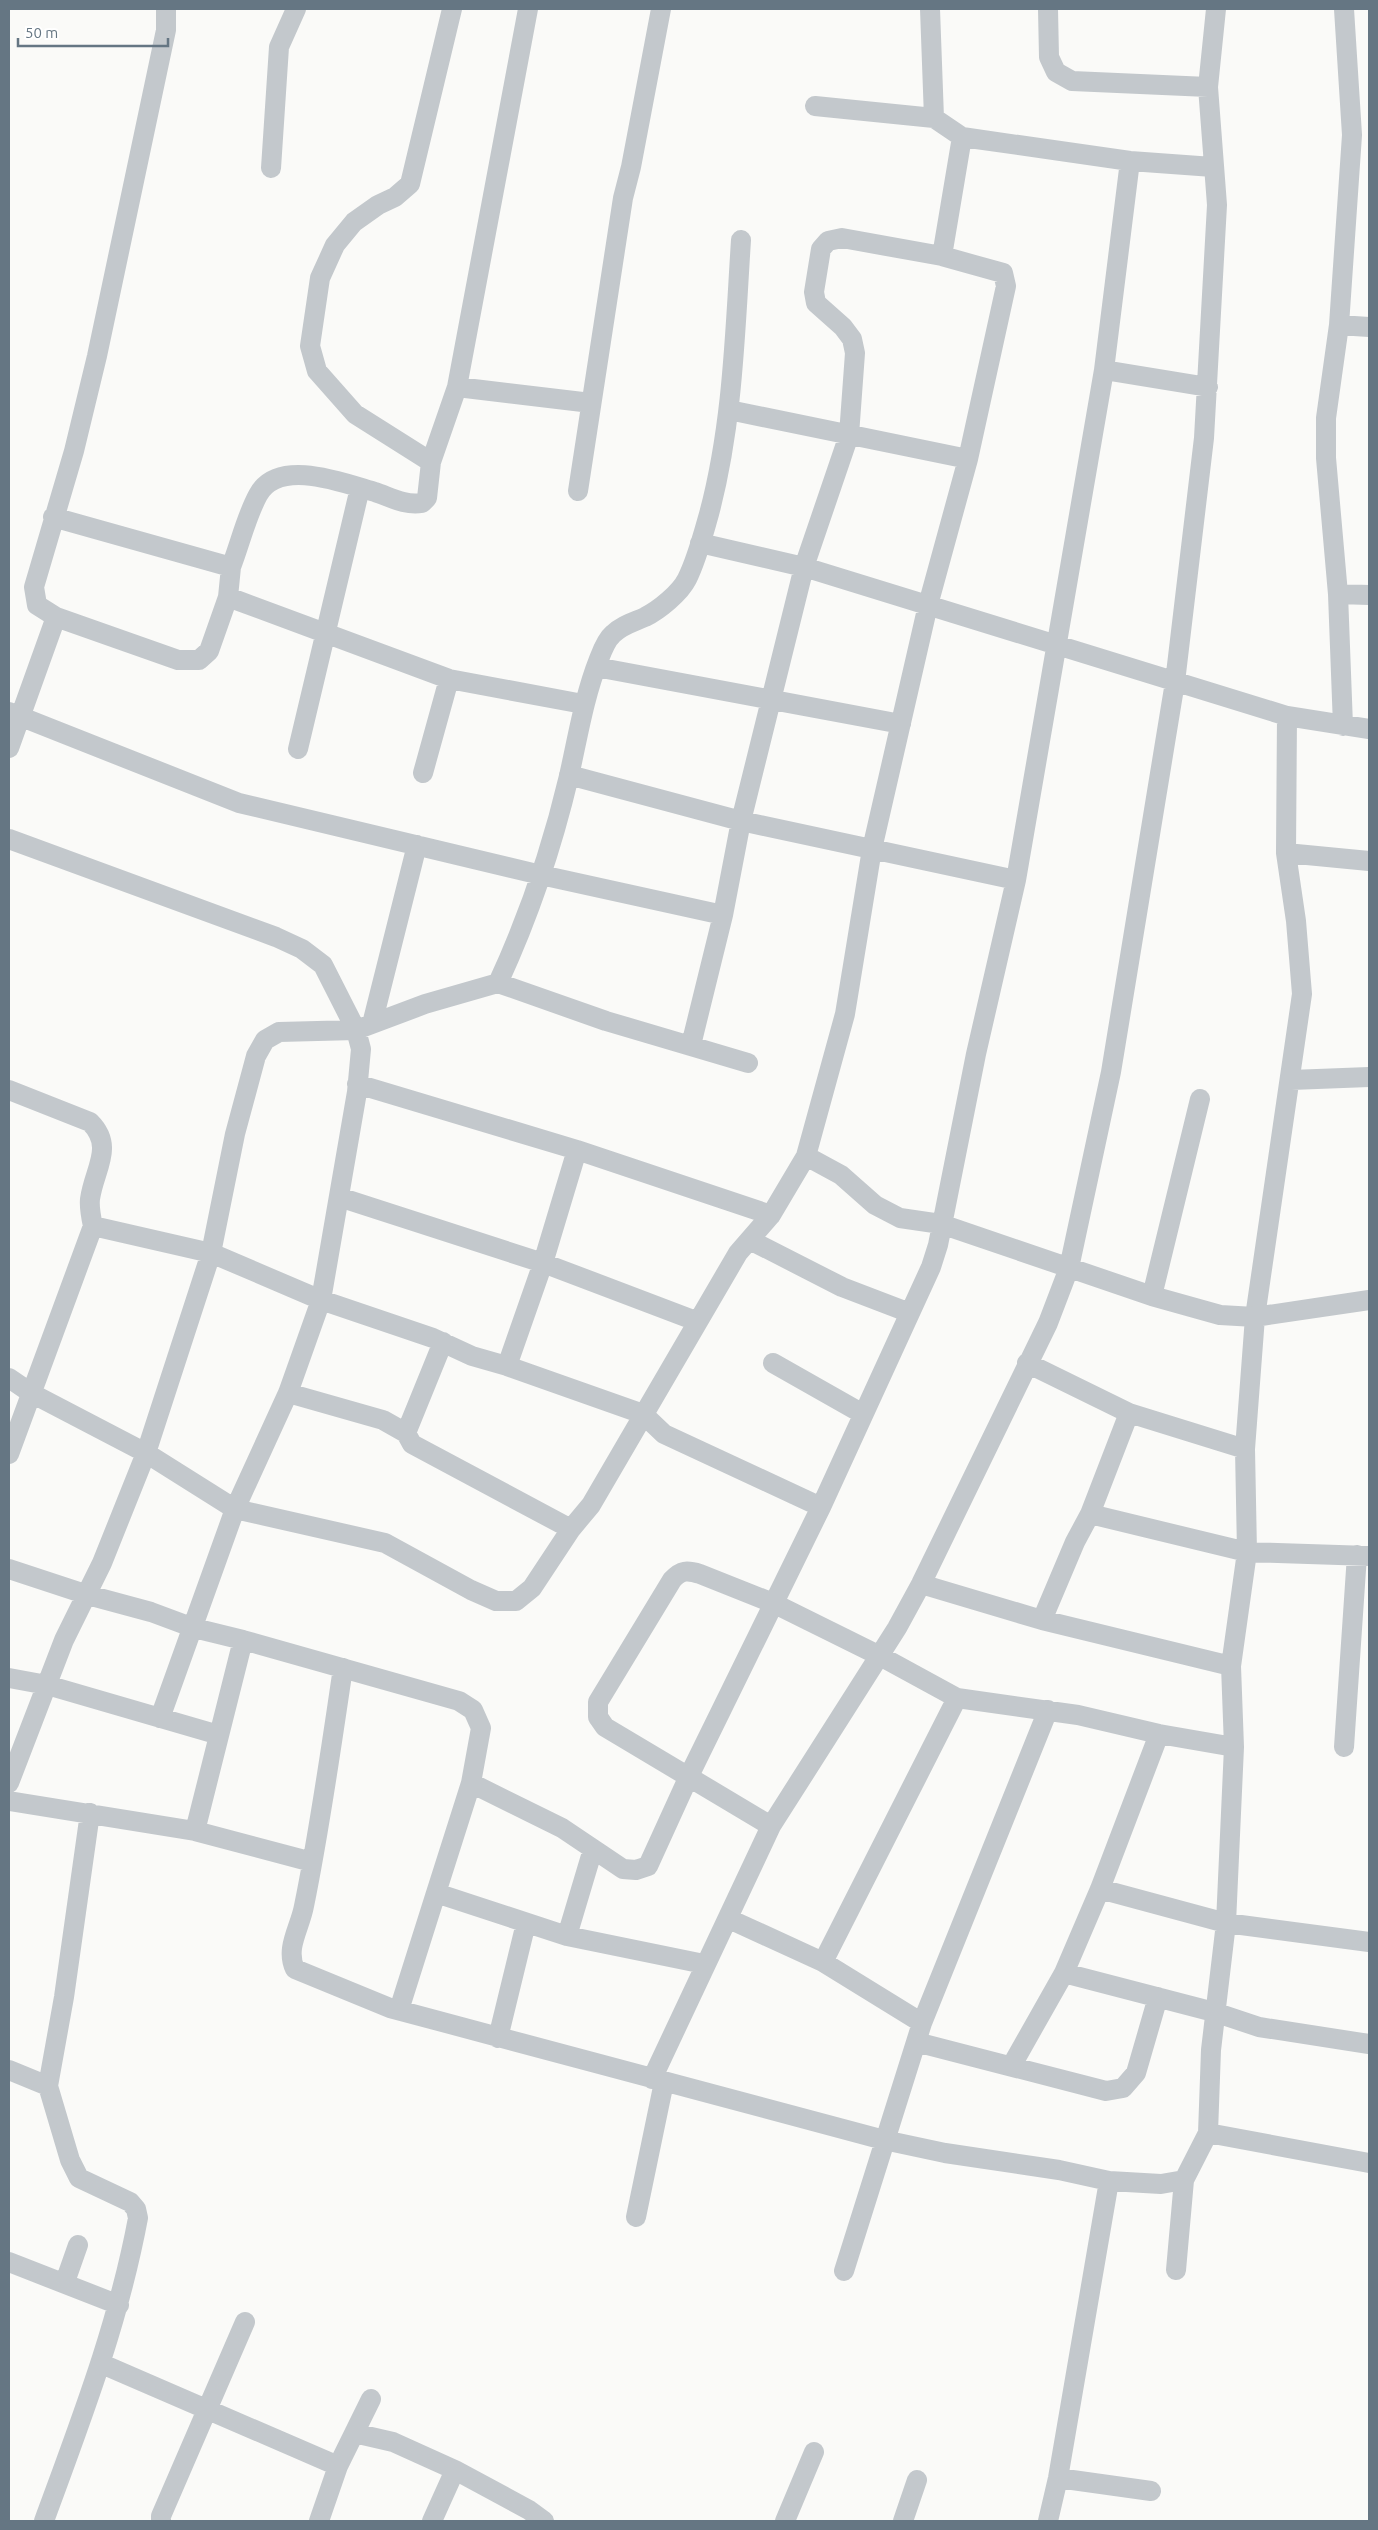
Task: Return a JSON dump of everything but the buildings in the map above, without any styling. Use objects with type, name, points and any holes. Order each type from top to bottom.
[{"type":"street","points":[[166,9],[166,30],[97,356],[74,451],[53,517],[34,587],[37,605],[56,616],[178,660],[199,660],[209,651],[228,597],[231,567],[258,494],[271,483],[285,476],[312,474],[404,503],[422,503],[427,498],[431,462],[457,387],[528,9]]},
{"type":"street","points":[[271,168],[279,47],[296,9]]},
{"type":"street","points":[[431,462],[355,414],[317,371],[310,346],[320,278],[335,245],[354,222],[378,205],[395,197],[410,184],[452,9]]},
{"type":"street","points":[[578,491],[623,198],[631,167],[661,9]]},
{"type":"street","points":[[930,9],[934,118]]},
{"type":"street","points":[[1048,9],[1050,57],[1056,72],[1072,81],[1208,87]]},
{"type":"street","points":[[636,2217],[658,2081],[704,1964],[729,1919],[771,1826],[880,1656],[922,1584],[1027,1363],[1048,1323],[1069,1268],[1111,1072],[1175,682],[1204,438],[1217,205],[1212,167],[1208,87],[1216,9]]},
{"type":"street","points":[[1343,726],[1338,594],[1326,458],[1326,418],[1339,325],[1352,135],[1344,9]]},
{"type":"street","points":[[816,106],[934,118],[962,136],[1130,161],[1212,167]]},
{"type":"street","points":[[942,256],[962,136]]},
{"type":"street","points":[[471,1783],[562,1828],[623,1869],[636,1870],[648,1866],[689,1776],[821,1507],[931,1267],[976,1054],[1016,880],[1104,370],[1130,161]]},
{"type":"street","points":[[9,1378],[31,1393],[146,1453],[235,1509],[385,1543],[471,1590],[496,1600],[516,1600],[532,1588],[572,1529],[591,1505],[696,1321],[738,1253],[771,1215],[806,1156],[845,1014],[872,848],[928,605],[968,460],[1006,286],[1003,273],[942,256],[842,238],[828,240],[822,249],[814,292],[816,303],[843,327],[852,339],[855,353],[849,435],[804,567],[742,821],[724,916],[691,1045]]},
{"type":"street","points":[[498,983],[524,926],[541,875],[569,776],[583,704],[596,667],[611,635],[620,628],[647,616],[686,581],[700,543],[719,476],[729,410],[741,240]]},
{"type":"street","points":[[1339,325],[1369,326]]},
{"type":"street","points":[[1104,370],[1208,387]]},
{"type":"street","points":[[457,387],[590,403]]},
{"type":"street","points":[[729,410],[968,460]]},
{"type":"street","points":[[298,749],[360,488]]},
{"type":"street","points":[[53,517],[231,567]]},
{"type":"street","points":[[700,543],[804,567],[1287,716],[1369,729]]},
{"type":"street","points":[[1338,594],[1369,595]]},
{"type":"street","points":[[228,597],[450,679],[583,704]]},
{"type":"street","points":[[9,748],[15,714],[56,616]]},
{"type":"street","points":[[596,667],[901,724]]},
{"type":"street","points":[[423,773],[450,679]]},
{"type":"street","points":[[15,714],[239,802],[541,875],[724,916]]},
{"type":"street","points":[[1176,2270],[1184,2180],[1208,2133],[1214,2012],[1226,1923],[1234,1747],[1231,1666],[1247,1552],[1245,1449],[1255,1317],[1302,994],[1296,921],[1286,853],[1287,716]]},
{"type":"street","points":[[569,776],[742,821],[1016,880]]},
{"type":"street","points":[[9,838],[276,937],[302,949],[323,965],[364,1027]]},
{"type":"street","points":[[160,1718],[194,1628],[235,1509],[288,1393],[322,1300],[357,1084],[364,1027],[417,845]]},
{"type":"street","points":[[1286,853],[1369,860]]},
{"type":"street","points":[[9,1783],[64,1640],[88,1595],[146,1453],[211,1253],[235,1134],[256,1056],[265,1040],[278,1032],[364,1027],[425,1004],[498,983],[606,1020],[748,1063]]},
{"type":"street","points":[[1291,1080],[1369,1079]]},
{"type":"street","points":[[357,1084],[577,1150],[771,1215]]},
{"type":"street","points":[[9,1090],[90,1122],[100,1132],[103,1150],[90,1197],[93,1226],[9,1454]]},
{"type":"street","points":[[1152,1296],[1200,1099]]},
{"type":"street","points":[[507,1366],[543,1263],[577,1150]]},
{"type":"street","points":[[806,1156],[841,1175],[875,1205],[900,1218],[941,1224],[1152,1296],[1220,1315],[1255,1317],[1369,1300]]},
{"type":"street","points":[[339,1197],[543,1263],[696,1321]]},
{"type":"street","points":[[93,1226],[211,1253],[322,1300],[443,1342],[472,1356],[507,1366],[643,1414],[664,1434],[821,1507]]},
{"type":"street","points":[[750,1240],[842,1287],[910,1312]]},
{"type":"street","points":[[406,1433],[443,1342]]},
{"type":"street","points":[[773,1363],[863,1414]]},
{"type":"street","points":[[1027,1363],[1129,1413],[1245,1449]]},
{"type":"street","points":[[288,1393],[383,1420],[406,1433],[412,1444],[572,1529]]},
{"type":"street","points":[[1042,1620],[1075,1542],[1090,1514],[1129,1413]]},
{"type":"street","points":[[1090,1514],[1247,1552],[1363,1555],[1344,1747]]},
{"type":"street","points":[[9,1569],[88,1595],[151,1612],[194,1628],[243,1640],[459,1702],[473,1710],[481,1728],[471,1783],[400,2010]]},
{"type":"street","points":[[771,1826],[605,1727],[598,1717],[598,1702],[672,1580],[679,1572],[689,1570],[773,1603],[880,1656],[957,1698],[1078,1715],[1159,1734],[1234,1747]]},
{"type":"street","points":[[922,1584],[1042,1620],[1231,1666]]},
{"type":"street","points":[[195,1831],[243,1640]]},
{"type":"street","points":[[343,1668],[304,1909],[291,1949],[291,1960],[295,1969],[400,2010],[658,2081],[884,2140],[945,2153],[1059,2170],[1109,2182],[1161,2184],[1184,2180]]},
{"type":"street","points":[[9,1678],[47,1685],[219,1735]]},
{"type":"street","points":[[823,1962],[957,1698]]},
{"type":"street","points":[[844,2271],[919,2033],[1048,1710]]},
{"type":"street","points":[[1012,2065],[1064,1973],[1100,1890],[1159,1734]]},
{"type":"street","points":[[9,1801],[195,1831],[312,1862]]},
{"type":"street","points":[[44,2521],[102,2364],[119,2305],[138,2218],[136,2209],[130,2202],[79,2178],[70,2160],[48,2086],[64,1997],[90,1813]]},
{"type":"street","points":[[567,1936],[593,1849]]},
{"type":"street","points":[[1100,1890],[1226,1923],[1369,1942]]},
{"type":"street","points":[[436,1893],[567,1936],[704,1964]]},
{"type":"street","points":[[729,1919],[823,1962],[919,2033],[1012,2065],[1106,2091],[1122,2088],[1136,2073],[1158,1997]]},
{"type":"street","points":[[498,2038],[526,1922]]},
{"type":"street","points":[[1064,1973],[1214,2012],[1259,2027],[1369,2044]]},
{"type":"street","points":[[9,2070],[48,2086]]},
{"type":"street","points":[[1208,2133],[1369,2163]]},
{"type":"street","points":[[1048,2521],[1058,2478],[1109,2182]]},
{"type":"street","points":[[65,2282],[78,2244]]},
{"type":"street","points":[[9,2262],[65,2282],[119,2305]]},
{"type":"street","points":[[161,2521],[161,2516],[205,2410],[245,2322]]},
{"type":"street","points":[[102,2364],[338,2466]]},
{"type":"street","points":[[319,2521],[338,2466],[371,2399]]},
{"type":"street","points":[[354,2433],[393,2442],[456,2470],[529,2510],[544,2521]]},
{"type":"street","points":[[785,2521],[814,2452]]},
{"type":"street","points":[[432,2521],[456,2470]]},
{"type":"street","points":[[1058,2478],[1151,2491]]},
{"type":"street","points":[[903,2521],[917,2480]]}]
